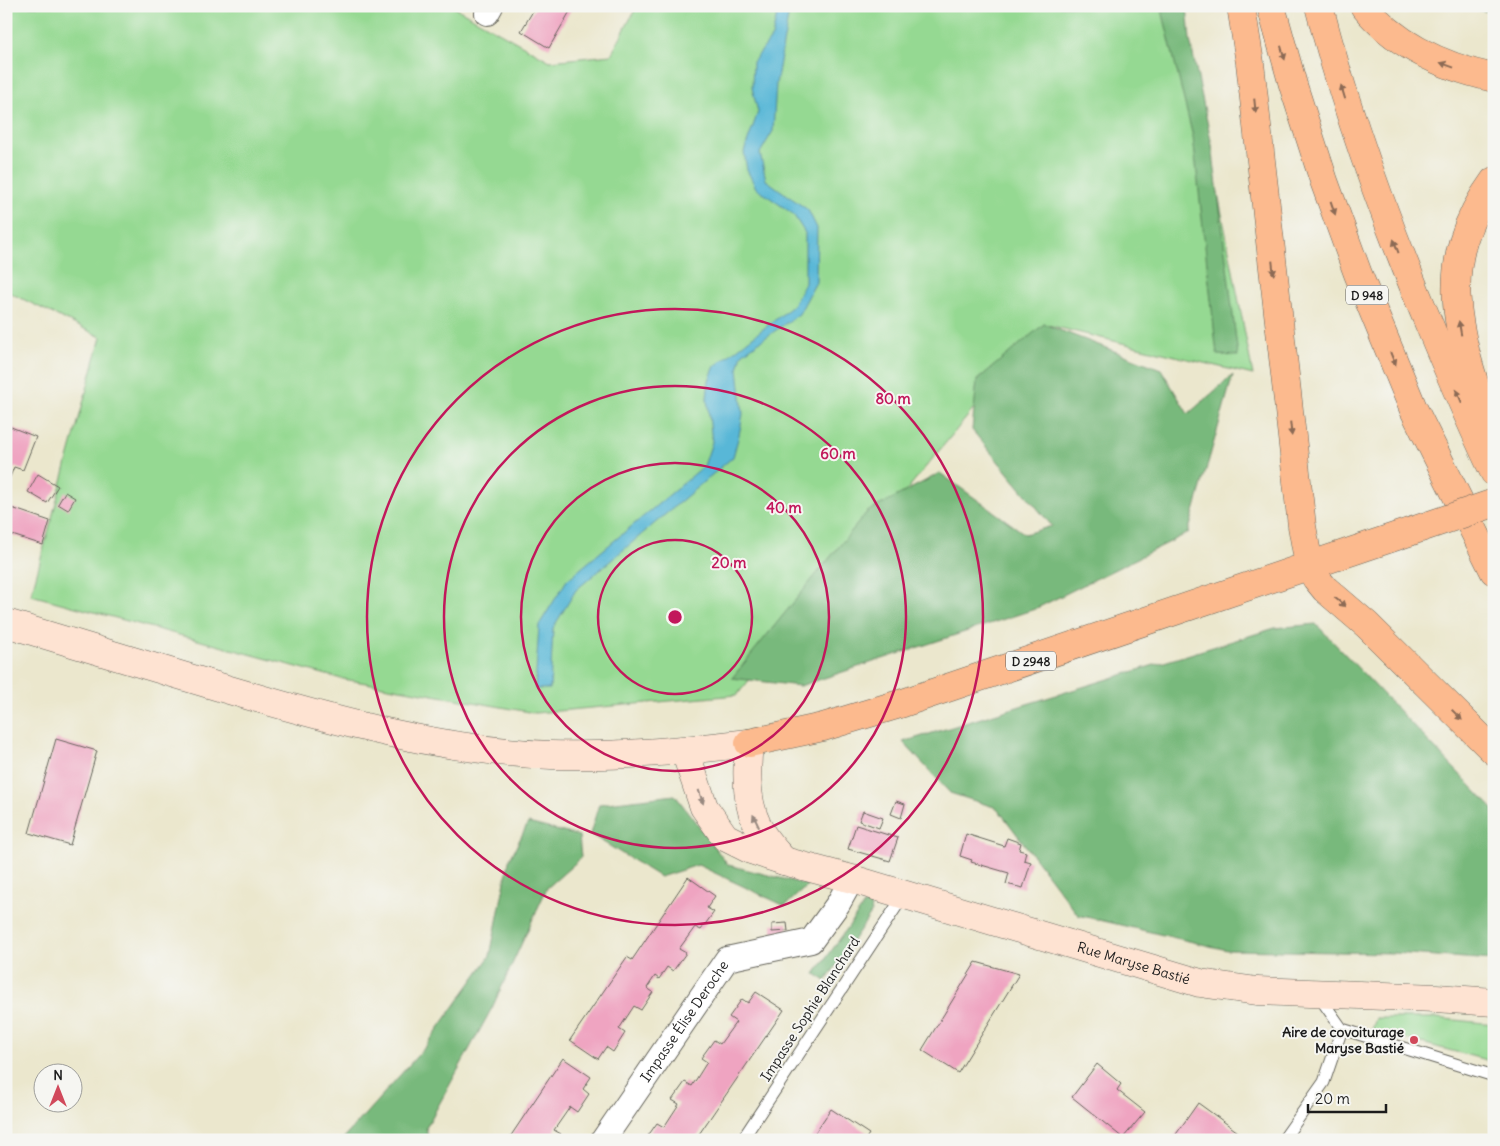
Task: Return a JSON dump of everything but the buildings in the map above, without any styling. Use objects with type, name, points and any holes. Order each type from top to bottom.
[{"type":"highway","points":[[1241,6],[1250,63],[1302,526],[1309,566],[1325,590],[1367,625],[1494,751]]},
{"type":"highway","name":"D 948","points":[[1271,6],[1296,94],[1330,200],[1352,259],[1413,408],[1494,571]]},
{"type":"highway","points":[[1319,6],[1351,118],[1401,258],[1478,439],[1494,472]]},
{"type":"highway","points":[[1364,6],[1383,26],[1416,51],[1460,69],[1494,78]]},
{"type":"highway","points":[[1494,181],[1482,197],[1468,223],[1460,253],[1456,287],[1460,327],[1468,363],[1494,442]]},
{"type":"highway","points":[[1309,566],[1494,503]]},
{"type":"highway","name":"D 2948","points":[[749,743],[823,726],[903,703],[1309,566]]},
{"type":"street","name":"D 2948","points":[[6,623],[277,704],[358,725],[466,746],[551,755],[685,751],[749,743]]},
{"type":"street","points":[[749,743],[746,767],[750,808],[763,836],[784,861]]},
{"type":"street","name":"Rue Maryse Bastié","points":[[685,751],[704,808],[725,837],[751,850],[784,861],[852,879],[1200,983],[1257,991],[1494,1002]]},
{"type":"street","name":"Impasse Élise Deroche","points":[[603,1140],[727,960],[811,941],[838,904],[852,879]]},
{"type":"lane","name":"Impasse Sophie Blanchard","points":[[742,1140],[904,895]]},
{"type":"lane","points":[[1317,994],[1342,1029],[1494,1076]]},
{"type":"lane","points":[[1283,1140],[1324,1082],[1342,1029]]},
{"type":"green space","points":[[6,6],[452,6],[550,61],[611,55],[637,6],[1182,6],[1253,375],[1044,324],[737,695],[535,713],[338,678],[31,595],[101,337],[6,291]]},
{"type":"green space","points":[[1161,6],[1187,6],[1190,40],[1212,145],[1238,356],[1217,355],[1193,137]]},
{"type":"green space","points":[[1446,6],[1494,6],[1494,12]]},
{"type":"green space","points":[[1044,324],[1161,369],[1188,414],[1233,375],[1188,533],[1035,609],[800,686],[732,678],[867,512],[940,473],[1025,534],[1052,526],[972,430],[977,380]]},
{"type":"green space","points":[[1316,624],[1494,810],[1494,960],[1393,953],[1227,950],[1078,915],[997,808],[950,793],[903,742],[1275,628]]},
{"type":"green space","points":[[675,795],[728,865],[808,885],[785,906],[698,865],[660,877],[590,834],[599,804]]},
{"type":"green space","points":[[528,823],[579,836],[581,858],[547,888],[492,1008],[426,1128],[429,1140],[342,1140],[426,1046],[490,956],[509,861]]},
{"type":"green space","points":[[868,899],[872,912],[826,981],[815,974]]},
{"type":"green space","points":[[1376,1018],[1435,1018],[1494,1024],[1494,1062],[1372,1030]]},
{"type":"water","points":[[779,6],[790,6],[776,84],[773,131],[760,153],[766,180],[808,210],[817,228],[816,282],[799,314],[742,354],[738,369],[743,414],[733,457],[576,590],[553,628],[550,689],[535,689],[539,625],[567,580],[704,466],[712,442],[707,398],[709,380],[715,366],[793,306],[805,283],[805,233],[793,214],[756,188],[747,170],[744,152],[758,112],[752,88],[753,62],[772,37]]},
{"type":"place","name":"Aire de covoiturage Maryse Bastié","points":[[1414,1040]]}]
